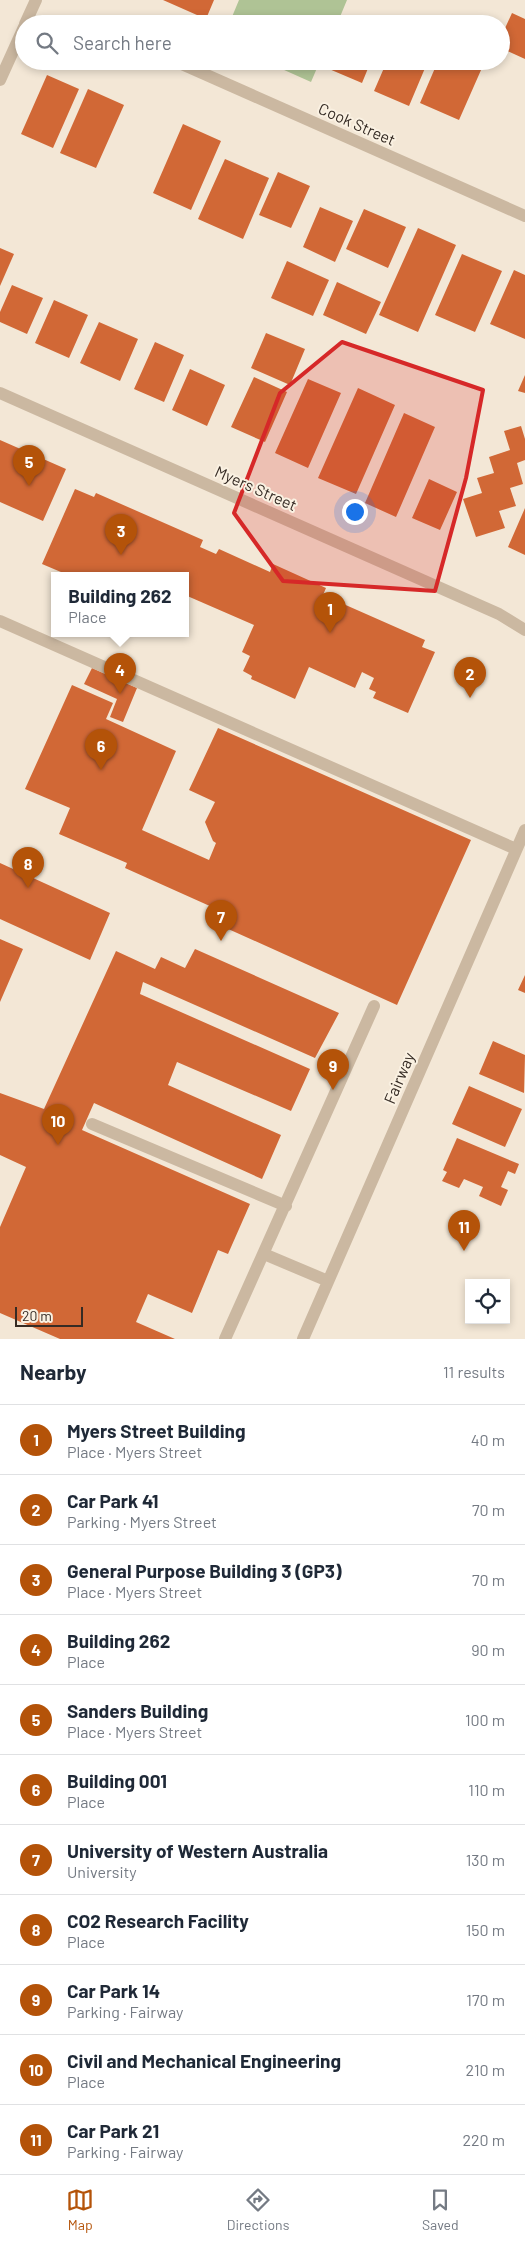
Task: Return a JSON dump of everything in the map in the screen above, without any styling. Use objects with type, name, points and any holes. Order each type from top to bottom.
[{"type":"street","points":[[29,15],[36,0]]},
{"type":"street","points":[[0,80],[15,46]]},
{"type":"street","name":"Cook Street","points":[[195,70],[525,216]]},
{"type":"street","name":"Myers Street","points":[[0,393],[499,614],[525,630]]},
{"type":"street","name":"Myers Street","points":[[499,614],[525,619]]},
{"type":"street","points":[[0,621],[516,849]]},
{"type":"street","name":"Fairway","points":[[303,1339],[525,830]]},
{"type":"street","points":[[225,1339],[374,1006]]},
{"type":"street","points":[[92,1124],[286,1206]]},
{"type":"street","points":[[264,1254],[328,1282]]},
{"type":"highlighted area","points":[[342,342],[483,390],[466,478],[435,591],[283,581],[234,513],[280,393]]},
{"type":"green space","points":[[239,0],[347,0],[341,15],[233,15]]},
{"type":"green space","points":[[284,70],[316,70],[311,82]]},
{"type":"building","points":[[163,0],[214,0],[208,15],[197,15]]},
{"type":"building","points":[[512,13],[525,19],[525,59],[510,52],[510,17]]},
{"type":"building","points":[[331,70],[367,70],[362,83]]},
{"type":"building","points":[[383,70],[424,70],[409,106],[374,91]]},
{"type":"building","points":[[434,70],[481,70],[459,120],[420,103]]},
{"type":"building","points":[[47,75],[79,89],[53,148],[21,134]]},
{"type":"building","points":[[88,89],[124,105],[96,168],[60,153]]},
{"type":"building","points":[[183,124],[221,141],[191,210],[153,193]]},
{"type":"building","points":[[225,159],[269,178],[243,239],[198,219]]},
{"type":"building","points":[[278,172],[310,186],[291,228],[259,215]]},
{"type":"building","points":[[320,207],[353,221],[335,262],[303,247]]},
{"type":"building","points":[[364,209],[406,227],[388,268],[346,249]]},
{"type":"building","points":[[418,228],[456,245],[418,332],[379,315]]},
{"type":"building","points":[[0,248],[14,254],[0,286]]},
{"type":"building","points":[[462,254],[502,271],[475,332],[435,315]]},
{"type":"building","points":[[287,261],[329,280],[313,316],[271,298]]},
{"type":"building","points":[[514,270],[525,275],[525,339],[490,324]]},
{"type":"building","points":[[337,282],[381,302],[366,334],[323,315]]},
{"type":"building","points":[[12,285],[43,298],[27,334],[0,322],[0,312]]},
{"type":"building","points":[[54,300],[88,315],[69,358],[35,343]]},
{"type":"building","points":[[99,322],[138,339],[120,381],[80,363]]},
{"type":"building","points":[[266,333],[305,349],[290,385],[251,368]]},
{"type":"building","points":[[155,342],[184,355],[164,402],[134,389]]},
{"type":"building","points":[[190,369],[225,385],[207,426],[172,410]]},
{"type":"building","points":[[525,375],[525,393],[518,391]]},
{"type":"building","points":[[254,377],[287,392],[265,442],[231,427]]},
{"type":"building","points":[[308,379],[341,393],[308,468],[275,453]]},
{"type":"building","points":[[358,388],[395,405],[356,494],[318,478]]},
{"type":"building","points":[[404,413],[435,427],[396,517],[365,503]]},
{"type":"building","points":[[521,426],[525,439],[525,460],[517,463],[523,484],[510,488],[516,506],[499,511],[505,528],[476,537],[463,499],[482,493],[477,478],[494,473],[489,457],[510,450],[504,431]]},
{"type":"building","points":[[0,440],[66,469],[43,521],[0,502]]},
{"type":"building","points":[[429,479],[457,492],[440,530],[412,518]]},
{"type":"building","points":[[75,489],[94,497],[96,493],[203,540],[200,547],[216,554],[219,549],[270,572],[273,564],[326,588],[323,595],[425,640],[422,647],[435,652],[408,713],[373,698],[376,692],[369,689],[374,678],[362,672],[355,688],[309,667],[295,699],[251,679],[252,676],[243,671],[250,656],[242,652],[254,625],[189,597],[189,572],[61,572],[42,564]]},
{"type":"building","points":[[525,508],[525,555],[508,547]]},
{"type":"building","points":[[92,668],[137,688],[123,722],[110,717],[117,699],[84,684]]},
{"type":"building","points":[[72,685],[113,703],[106,719],[176,751],[142,830],[209,860],[216,843],[213,841],[205,822],[215,802],[189,790],[218,728],[471,840],[397,1005],[206,919],[212,907],[125,868],[127,863],[59,834],[70,808],[25,789]]},
{"type":"building","points":[[0,863],[110,913],[90,960],[0,919]]},
{"type":"building","points":[[0,939],[23,949],[0,1002]]},
{"type":"building","points":[[195,949],[339,1013],[315,1058],[143,982],[140,994],[310,1069],[291,1111],[177,1062],[168,1085],[281,1135],[262,1179],[94,1103],[82,1130],[250,1204],[228,1254],[218,1250],[192,1313],[148,1294],[136,1322],[175,1339],[60,1339],[0,1313],[0,1227],[26,1167],[0,1155],[0,1093],[44,1109],[116,951],[155,969],[161,957],[185,968]]},
{"type":"building","points":[[525,975],[525,993],[518,990]]},
{"type":"building","points":[[493,1041],[525,1055],[524,1093],[479,1074]]},
{"type":"building","points":[[469,1086],[522,1109],[505,1147],[452,1124]]},
{"type":"building","points":[[457,1138],[519,1164],[515,1174],[508,1171],[501,1187],[508,1190],[501,1206],[479,1196],[483,1187],[464,1179],[459,1188],[442,1181],[447,1172],[443,1170]]},
{"type":"place","name":"Sanders Building","points":[[29,486]]},
{"type":"place","name":"General Purpose Building 3 (GP3)","points":[[121,555]]},
{"type":"place","name":"Myers Street Building","points":[[330,633]]},
{"type":"place","name":"Building 262","points":[[120,694]]},
{"type":"place","name":"Car Park 41","points":[[470,698]]},
{"type":"place","name":"Building 001","points":[[101,770]]},
{"type":"place","name":"CO2 Research Facility","points":[[28,888]]},
{"type":"place","name":"University of Western Australia","points":[[221,941]]},
{"type":"place","name":"Car Park 14","points":[[333,1090]]},
{"type":"place","name":"Civil and Mechanical Engineering","points":[[58,1145]]},
{"type":"place","name":"Car Park 21","points":[[464,1251]]}]
